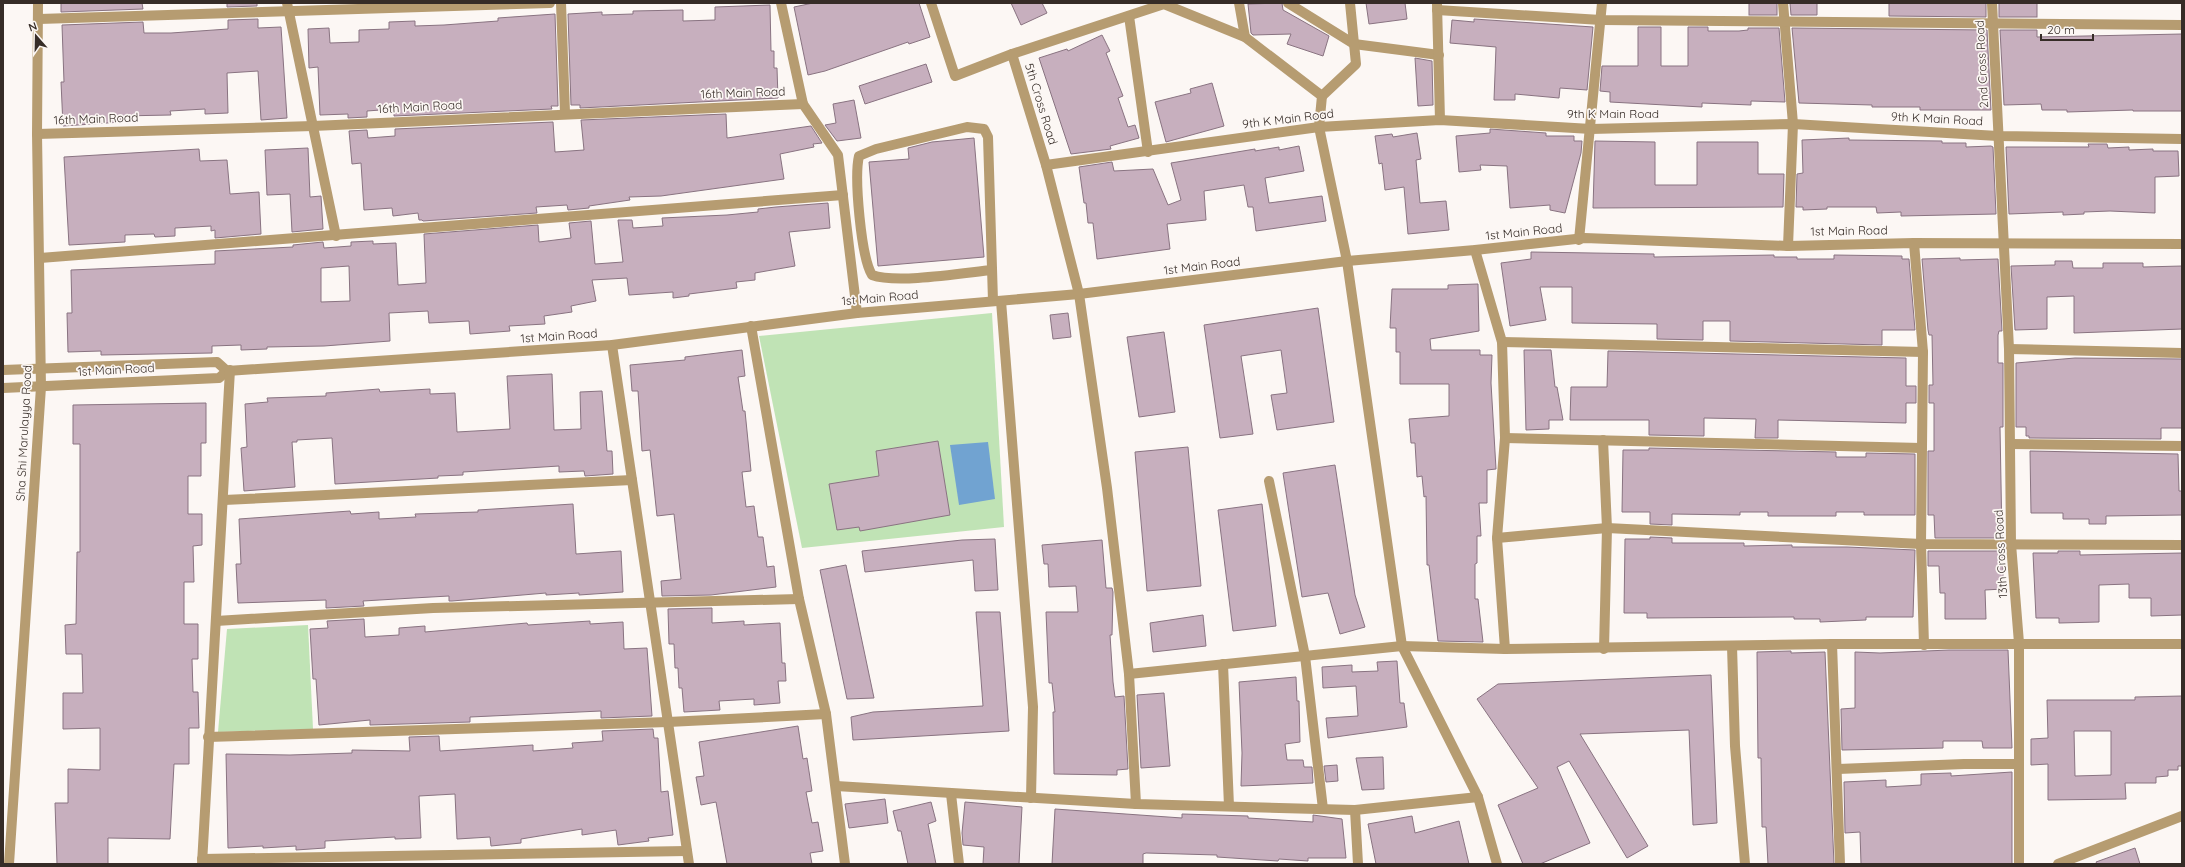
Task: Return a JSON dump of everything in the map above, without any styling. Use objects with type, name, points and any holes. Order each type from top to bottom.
[{"type":"street","name":"Sha Shi Marulayya Road","points":[[9,864],[41,387],[37,134],[38,3]]},
{"type":"street","points":[[39,19],[288,8],[550,3]]},
{"type":"street","points":[[561,3],[564,114]]},
{"type":"street","points":[[781,3],[803,104],[838,155],[857,313]]},
{"type":"street","name":"5th Cross Road","points":[[931,3],[955,76],[1012,54],[1046,164],[1079,294],[1107,488],[1129,674],[1136,804]]},
{"type":"street","points":[[1239,3],[1245,37]]},
{"type":"street","points":[[1288,3],[1354,44],[1439,55]]},
{"type":"street","points":[[1350,3],[1356,64],[1322,96],[1319,127],[1346,261],[1402,646],[1478,797],[1497,864]]},
{"type":"street","points":[[1579,240],[1591,129],[1602,3]]},
{"type":"street","points":[[1783,3],[1793,124],[1788,246]]},
{"type":"street","name":"2nd Cross Road","points":[[1992,3],[2004,243]]},
{"type":"street","points":[[1012,54],[1164,4],[1245,37],[1322,96]]},
{"type":"street","points":[[1440,120],[1437,6],[1601,20],[2182,25]]},
{"type":"street","points":[[288,8],[336,236]]},
{"type":"street","points":[[1128,16],[1148,152]]},
{"type":"street","name":"16th Main Road","points":[[37,134],[313,126],[803,104]]},
{"type":"street","name":"9th K Main Road","points":[[1046,164],[1148,152],[1319,127],[1440,120],[1591,129],[1793,124],[1998,136],[2182,138]]},
{"type":"street","points":[[992,270],[906,278],[880,278],[872,275],[865,260],[857,174],[859,156],[876,149],[967,128],[984,129],[988,137],[992,270],[998,301],[1033,707],[1031,798]]},
{"type":"street","points":[[40,258],[336,236],[843,195]]},
{"type":"street","name":"1st Main Road","points":[[3,370],[217,362],[229,370],[612,345],[857,313],[1079,294],[1346,261],[1579,240],[1585,238],[1788,246],[1914,243],[2182,244]]},
{"type":"street","points":[[1914,243],[1923,352],[1921,544],[1924,645]]},
{"type":"street","name":"13th Cross Road","points":[[2004,243],[2009,349],[2011,544],[2020,643],[2019,864]]},
{"type":"street","points":[[1475,250],[1502,342],[1505,438],[1496,538],[1505,649]]},
{"type":"street","points":[[751,326],[799,599],[826,714],[845,864]]},
{"type":"street","points":[[1502,342],[1923,352]]},
{"type":"street","points":[[612,345],[689,864]]},
{"type":"street","points":[[2009,349],[2182,352]]},
{"type":"street","points":[[229,370],[224,500],[208,736],[202,862],[687,851]]},
{"type":"street","name":"1st Main Road","points":[[3,388],[220,378],[229,370]]},
{"type":"street","points":[[1505,438],[1921,448]]},
{"type":"street","points":[[1603,440],[1607,528],[1604,648]]},
{"type":"street","points":[[2011,444],[2182,446]]},
{"type":"street","points":[[224,500],[632,480]]},
{"type":"street","points":[[1269,481],[1305,656],[1323,809]]},
{"type":"street","points":[[1496,538],[1607,528],[1921,544],[2182,545]]},
{"type":"street","points":[[216,621],[433,608],[799,599]]},
{"type":"street","points":[[1129,674],[1402,646],[1505,649],[1832,644],[2182,644]]},
{"type":"street","points":[[1832,644],[1838,769],[1840,864]]},
{"type":"street","points":[[1732,646],[1735,746],[1745,864]]},
{"type":"street","points":[[1223,664],[1229,806]]},
{"type":"street","points":[[208,736],[668,722],[826,714]]},
{"type":"street","points":[[1838,769],[1964,764],[2019,764]]},
{"type":"street","points":[[836,786],[1136,804],[1355,810],[1478,797]]},
{"type":"street","points":[[951,794],[959,864]]},
{"type":"street","points":[[1355,810],[1358,864]]},
{"type":"street","points":[[2058,864],[2182,816]]},
{"type":"green space","points":[[992,313],[1004,527],[802,548],[759,336]]},
{"type":"green space","points":[[308,625],[313,729],[218,732],[227,629]]},
{"type":"water","points":[[988,442],[995,499],[959,505],[950,445]]},
{"type":"building","points":[[61,3],[142,3],[143,9],[61,12]]},
{"type":"building","points":[[227,3],[257,3],[257,6],[227,7]]},
{"type":"building","points":[[813,3],[919,3],[930,37],[909,44],[908,42],[825,71],[808,75],[794,7]]},
{"type":"building","points":[[1011,3],[1042,3],[1047,13],[1021,25]]},
{"type":"building","points":[[1282,3],[1283,10],[1329,36],[1323,56],[1287,44],[1291,34],[1253,35],[1251,33],[1248,4]]},
{"type":"building","points":[[1366,3],[1405,3],[1407,19],[1369,24]]},
{"type":"building","points":[[1749,3],[1777,3],[1777,15],[1749,15]]},
{"type":"building","points":[[1790,3],[1817,3],[1817,15],[1791,15]]},
{"type":"building","points":[[1889,3],[1986,3],[1986,17],[1889,16]]},
{"type":"building","points":[[1999,3],[2037,3],[2037,17],[1999,17]]},
{"type":"building","points":[[770,5],[771,51],[774,51],[774,68],[777,68],[778,98],[580,108],[580,105],[571,105],[568,14],[602,12],[602,15],[633,14],[633,11],[683,10],[683,21],[715,20],[715,7]]},
{"type":"building","points":[[555,14],[558,106],[551,106],[552,109],[394,116],[394,109],[367,111],[367,117],[348,118],[348,114],[320,115],[318,67],[309,68],[308,29],[329,28],[330,43],[359,42],[359,30],[389,29],[389,22],[415,21],[415,26],[444,25],[498,21],[498,18]]},
{"type":"building","points":[[258,19],[258,28],[281,27],[287,118],[261,120],[258,71],[227,73],[228,113],[205,114],[205,109],[170,111],[171,115],[120,116],[121,122],[63,126],[61,82],[64,82],[62,25],[143,22],[144,33],[171,33],[228,29],[228,20]]},
{"type":"building","points":[[1474,19],[1593,27],[1587,90],[1560,88],[1559,98],[1515,94],[1515,100],[1494,100],[1496,47],[1450,43],[1452,20],[1474,22]]},
{"type":"building","points":[[1638,27],[1661,27],[1661,66],[1688,66],[1688,27],[1708,27],[1708,31],[1739,31],[1748,30],[1748,28],[1779,28],[1785,102],[1751,101],[1751,105],[1702,103],[1702,107],[1610,102],[1610,92],[1600,91],[1602,66],[1638,66]]},
{"type":"building","points":[[1792,28],[1987,30],[1991,110],[1920,110],[1920,107],[1872,107],[1872,105],[1799,103]]},
{"type":"building","points":[[2000,30],[2037,30],[2037,37],[2182,34],[2182,111],[2133,110],[2067,112],[2067,110],[2042,110],[2041,104],[2004,105]]},
{"type":"building","points":[[1102,35],[1110,51],[1106,53],[1123,96],[1118,98],[1128,127],[1135,125],[1139,138],[1110,146],[1111,149],[1071,154],[1039,58],[1067,49],[1068,51]]},
{"type":"building","points":[[1415,58],[1432,61],[1433,105],[1418,106]]},
{"type":"building","points":[[926,64],[932,82],[865,104],[859,86]]},
{"type":"building","points":[[1212,83],[1224,126],[1166,142],[1155,102],[1191,93],[1190,89]]},
{"type":"building","points":[[854,100],[861,138],[837,141],[825,125],[836,123],[833,104]]},
{"type":"building","points":[[726,114],[727,138],[811,126],[822,143],[813,144],[814,147],[780,154],[784,179],[661,196],[629,197],[630,200],[589,206],[589,208],[568,210],[567,205],[536,207],[537,213],[423,221],[419,220],[418,213],[393,216],[392,208],[364,210],[361,163],[352,164],[349,131],[367,130],[368,138],[395,136],[395,129],[553,122],[555,152],[584,150],[581,120]]},
{"type":"building","points":[[1490,129],[1546,133],[1546,136],[1574,136],[1574,141],[1582,141],[1581,153],[1565,213],[1550,210],[1550,205],[1510,208],[1507,166],[1480,165],[1481,170],[1459,172],[1456,136],[1490,133]]},
{"type":"building","points":[[1417,133],[1421,159],[1416,160],[1420,203],[1446,201],[1449,230],[1408,234],[1404,187],[1385,190],[1382,163],[1379,164],[1375,136],[1392,134],[1393,137]]},
{"type":"building","points":[[974,138],[984,257],[878,266],[869,162],[909,159],[908,148],[932,142]]},
{"type":"building","points":[[1849,138],[1849,140],[1942,141],[1942,143],[1966,143],[1966,147],[1993,147],[1996,214],[1901,216],[1901,212],[1877,213],[1876,207],[1827,207],[1827,209],[1803,210],[1803,207],[1796,207],[1797,174],[1803,173],[1802,140]]},
{"type":"building","points":[[1595,141],[1655,142],[1655,185],[1697,185],[1697,142],[1758,142],[1758,174],[1784,174],[1783,207],[1593,208]]},
{"type":"building","points":[[2088,144],[2107,144],[2108,148],[2129,147],[2129,150],[2153,149],[2153,151],[2178,151],[2179,176],[2155,177],[2155,213],[2110,211],[2084,212],[2084,214],[2063,215],[2063,212],[2009,214],[2006,147],[2089,147]]},
{"type":"building","points":[[1299,146],[1304,171],[1265,178],[1269,203],[1322,196],[1326,221],[1256,231],[1253,207],[1248,207],[1244,185],[1204,191],[1206,220],[1167,224],[1170,249],[1097,259],[1093,223],[1088,223],[1079,167],[1112,162],[1114,171],[1153,169],[1168,205],[1181,200],[1171,163],[1255,149],[1255,151],[1279,147],[1279,150]]},
{"type":"building","points":[[308,148],[310,197],[321,196],[323,229],[292,232],[290,194],[267,195],[265,150]]},
{"type":"building","points":[[199,149],[200,161],[227,160],[230,194],[259,192],[261,234],[215,238],[215,230],[211,231],[211,226],[175,228],[175,236],[155,237],[154,234],[125,235],[125,242],[69,245],[64,157]]},
{"type":"building","points":[[828,203],[830,228],[789,232],[795,266],[755,273],[755,280],[736,282],[737,288],[689,294],[689,296],[673,298],[673,292],[629,295],[627,278],[592,280],[596,301],[571,306],[572,312],[544,316],[545,324],[509,326],[510,331],[470,334],[469,321],[429,323],[428,311],[389,313],[390,341],[324,346],[267,347],[267,349],[241,350],[241,345],[212,346],[212,353],[101,355],[101,351],[68,352],[67,313],[72,313],[71,270],[215,264],[215,251],[293,247],[293,245],[323,242],[324,248],[351,246],[351,242],[373,241],[373,244],[396,243],[398,285],[426,283],[424,234],[538,225],[539,242],[571,238],[569,223],[591,221],[595,264],[623,262],[618,220],[632,220],[633,228],[663,226],[662,218],[727,215],[758,212],[758,209]],"holes":[[[349,266],[350,301],[321,302],[321,268]]]},
{"type":"building","points":[[1531,252],[1654,254],[1654,257],[1774,255],[1774,257],[1797,257],[1797,259],[1834,259],[1834,255],[1902,256],[1902,259],[1909,259],[1915,330],[1882,330],[1882,345],[1730,341],[1730,321],[1703,321],[1703,340],[1657,339],[1657,324],[1572,323],[1572,287],[1540,287],[1546,320],[1510,326],[1501,263],[1531,259]]},
{"type":"building","points":[[1960,258],[1960,260],[1998,259],[2002,331],[1999,331],[1998,335],[1998,363],[2003,363],[2003,427],[2000,427],[2002,538],[1935,538],[1934,515],[1928,515],[1928,451],[1934,451],[1934,403],[1929,403],[1929,385],[1933,385],[1932,335],[1929,335],[1928,330],[1922,259]]},
{"type":"building","points":[[2055,261],[2072,261],[2073,268],[2103,268],[2103,263],[2143,263],[2143,267],[2182,266],[2182,329],[2074,333],[2074,296],[2047,297],[2047,329],[2015,330],[2011,266],[2055,265]]},
{"type":"building","points":[[1478,284],[1479,331],[1430,339],[1431,350],[1480,350],[1480,355],[1492,355],[1491,383],[1496,469],[1487,470],[1487,503],[1479,503],[1481,536],[1477,536],[1477,563],[1475,564],[1475,599],[1478,599],[1483,642],[1438,641],[1429,565],[1427,565],[1426,496],[1424,497],[1422,476],[1417,477],[1415,443],[1411,443],[1409,419],[1449,416],[1449,384],[1400,384],[1400,352],[1396,352],[1396,328],[1390,328],[1392,289],[1448,289],[1448,285]]},
{"type":"building","points":[[1318,308],[1334,422],[1277,430],[1271,395],[1287,393],[1281,350],[1241,356],[1253,434],[1220,438],[1204,325]]},
{"type":"building","points":[[1068,313],[1071,337],[1053,339],[1050,315]]},
{"type":"building","points":[[1164,332],[1175,412],[1139,417],[1127,337]]},
{"type":"building","points":[[742,350],[745,376],[738,377],[743,411],[745,411],[751,471],[742,472],[746,507],[754,506],[758,537],[763,537],[767,567],[774,566],[776,587],[711,595],[662,596],[661,581],[681,579],[674,514],[657,516],[650,450],[642,451],[638,391],[632,391],[630,365],[685,360],[685,357]]},
{"type":"building","points":[[1524,350],[1551,350],[1555,387],[1557,387],[1563,420],[1549,420],[1549,429],[1526,430]]},
{"type":"building","points":[[1608,351],[1906,358],[1906,386],[1916,386],[1916,403],[1906,403],[1906,423],[1778,420],[1778,438],[1755,438],[1756,419],[1704,418],[1704,436],[1649,435],[1649,420],[1570,420],[1571,387],[1607,387]]},
{"type":"building","points":[[2075,358],[2182,359],[2182,428],[2161,428],[2161,439],[2029,438],[2029,436],[2026,436],[2026,427],[2016,427],[2016,363]]},
{"type":"building","points":[[552,374],[554,430],[581,429],[580,392],[602,391],[607,451],[612,451],[613,474],[585,476],[584,471],[559,472],[559,466],[463,472],[463,475],[438,476],[438,478],[335,484],[332,438],[297,440],[297,442],[292,442],[295,487],[244,491],[241,448],[247,447],[245,404],[268,402],[267,398],[326,396],[326,393],[379,389],[380,392],[430,389],[430,394],[455,393],[457,432],[510,429],[507,376]]},
{"type":"building","points":[[206,403],[206,443],[201,443],[201,476],[188,476],[188,514],[202,514],[202,545],[193,546],[194,582],[184,582],[184,624],[198,624],[198,659],[192,659],[193,692],[198,692],[199,728],[189,728],[189,764],[174,764],[170,839],[108,838],[108,864],[57,864],[55,803],[68,803],[68,769],[100,770],[100,728],[63,729],[63,693],[83,693],[82,654],[66,654],[65,625],[76,624],[77,552],[80,552],[80,444],[73,444],[73,405]]},
{"type":"building","points":[[938,441],[950,515],[860,531],[859,527],[837,530],[829,484],[879,476],[876,451]]},
{"type":"building","points":[[1188,447],[1201,586],[1147,591],[1135,452]]},
{"type":"building","points":[[1649,448],[1836,452],[1836,457],[1866,457],[1866,453],[1915,454],[1915,515],[1864,515],[1864,512],[1836,512],[1836,516],[1768,516],[1768,512],[1740,512],[1740,515],[1672,514],[1672,525],[1650,524],[1650,512],[1622,512],[1623,450],[1649,450]]},
{"type":"building","points":[[2030,451],[2178,454],[2179,491],[2182,491],[2182,515],[2106,516],[2106,524],[2089,524],[2089,519],[2063,519],[2063,513],[2031,513]]},
{"type":"building","points":[[1335,465],[1355,595],[1365,627],[1340,634],[1328,593],[1302,597],[1283,473]]},
{"type":"building","points":[[573,504],[576,554],[621,551],[623,592],[579,595],[579,593],[546,595],[546,593],[452,601],[449,601],[449,596],[363,601],[364,606],[326,608],[326,600],[238,603],[236,564],[241,564],[239,519],[350,511],[351,514],[379,512],[379,519],[416,517],[415,514],[478,512],[478,510]]},
{"type":"building","points":[[1262,504],[1276,626],[1233,631],[1218,510]]},
{"type":"building","points":[[1650,537],[1672,538],[1672,543],[1744,543],[1744,546],[1792,545],[1792,547],[1847,547],[1915,550],[1913,617],[1866,617],[1866,620],[1820,622],[1820,619],[1794,619],[1794,617],[1647,618],[1647,613],[1624,613],[1625,539],[1650,539]]},
{"type":"building","points":[[995,539],[998,590],[975,591],[973,560],[865,572],[862,551],[962,540]]},
{"type":"building","points":[[1102,540],[1106,588],[1112,588],[1113,592],[1112,635],[1110,635],[1113,682],[1115,697],[1124,696],[1128,769],[1117,770],[1117,775],[1054,774],[1053,712],[1055,712],[1052,683],[1049,683],[1046,612],[1078,612],[1076,586],[1049,587],[1048,564],[1044,564],[1042,545]]},
{"type":"building","points":[[1928,551],[2003,551],[2003,589],[1985,590],[1986,619],[1945,619],[1945,593],[1940,593],[1939,566],[1928,566]]},
{"type":"building","points":[[2058,551],[2080,551],[2080,555],[2182,553],[2182,615],[2151,616],[2151,598],[2129,598],[2129,584],[2099,585],[2099,622],[2059,623],[2059,618],[2036,618],[2033,553],[2058,553]]},
{"type":"building","points":[[846,565],[874,698],[847,699],[820,570]]},
{"type":"building","points":[[712,608],[712,623],[744,621],[744,625],[780,623],[782,663],[785,663],[786,681],[778,681],[780,703],[754,705],[754,699],[719,701],[720,710],[684,712],[682,688],[679,688],[678,668],[675,668],[674,644],[669,644],[668,609]]},
{"type":"building","points":[[976,612],[1000,612],[1009,731],[853,740],[851,717],[873,712],[983,706]]},
{"type":"building","points":[[1203,615],[1206,646],[1153,652],[1150,623]]},
{"type":"building","points":[[364,619],[365,637],[399,635],[399,628],[425,626],[425,632],[527,623],[528,625],[590,621],[590,624],[623,622],[624,649],[647,648],[652,716],[601,718],[601,711],[470,717],[470,722],[370,725],[370,720],[319,725],[316,679],[313,679],[310,629],[328,628],[327,621]]},
{"type":"building","points":[[1949,650],[2008,650],[2012,748],[1983,748],[1982,741],[1943,741],[1943,748],[1842,750],[1841,709],[1855,708],[1855,652],[1880,653]]},
{"type":"building","points":[[1791,651],[1791,653],[1825,652],[1834,864],[1768,864],[1766,827],[1762,827],[1761,758],[1758,758],[1757,652]]},
{"type":"building","points":[[1397,661],[1400,703],[1404,703],[1407,727],[1328,738],[1326,718],[1358,716],[1356,686],[1323,688],[1322,667],[1352,665],[1352,672],[1378,671],[1377,662]]},
{"type":"building","points":[[1711,675],[1717,823],[1693,825],[1689,730],[1580,734],[1648,846],[1627,858],[1569,761],[1557,767],[1590,843],[1540,864],[1523,864],[1498,805],[1538,788],[1477,699],[1498,684]]},
{"type":"building","points":[[1296,677],[1297,701],[1299,701],[1300,742],[1285,744],[1287,760],[1303,760],[1304,767],[1312,767],[1313,783],[1241,786],[1242,753],[1239,682]]},
{"type":"building","points":[[1164,693],[1170,766],[1141,768],[1137,695]]},
{"type":"building","points":[[2182,696],[2182,766],[2178,766],[2178,770],[2168,770],[2168,776],[2156,777],[2156,783],[2125,783],[2126,799],[2048,800],[2048,764],[2031,765],[2031,739],[2048,738],[2047,700],[2135,700],[2135,697]],"holes":[[[2074,731],[2111,731],[2111,775],[2075,776]]]},
{"type":"building","points":[[798,726],[803,759],[807,758],[812,791],[806,792],[812,823],[818,822],[823,851],[810,853],[812,864],[727,864],[716,802],[701,805],[696,777],[704,776],[699,742]]},
{"type":"building","points":[[653,729],[654,738],[658,738],[661,792],[668,791],[673,835],[648,838],[649,841],[618,845],[616,830],[582,835],[582,829],[521,839],[521,843],[491,846],[490,837],[457,839],[455,794],[419,796],[421,838],[395,839],[395,837],[325,841],[325,848],[296,850],[296,846],[228,848],[226,754],[290,755],[352,753],[352,750],[410,751],[409,737],[439,736],[440,751],[533,745],[533,751],[573,748],[572,743],[603,741],[602,731]]},
{"type":"building","points":[[1383,757],[1384,789],[1362,790],[1356,758]]},
{"type":"building","points":[[1337,765],[1338,781],[1326,782],[1324,766]]},
{"type":"building","points":[[2012,772],[2012,864],[1861,864],[1860,832],[1845,833],[1844,782],[1886,780],[1886,787],[1921,785],[1921,774],[1951,773],[1951,776]]},
{"type":"building","points":[[885,799],[888,823],[849,828],[845,804]]},
{"type":"building","points":[[931,802],[936,821],[928,824],[936,864],[908,864],[901,831],[898,831],[893,811]]},
{"type":"building","points":[[965,802],[1022,807],[1019,864],[983,864],[984,847],[963,845],[962,833]]},
{"type":"building","points":[[1055,809],[1182,818],[1182,814],[1248,816],[1248,818],[1313,822],[1313,815],[1342,819],[1346,858],[1308,858],[1308,861],[1279,859],[1278,861],[1217,857],[1217,855],[1146,853],[1143,854],[1143,864],[1052,864]]},
{"type":"building","points":[[1412,816],[1415,833],[1459,821],[1469,864],[1376,864],[1368,824]]},
{"type":"building","points":[[2135,848],[2140,864],[2097,864],[2096,862]]}]
